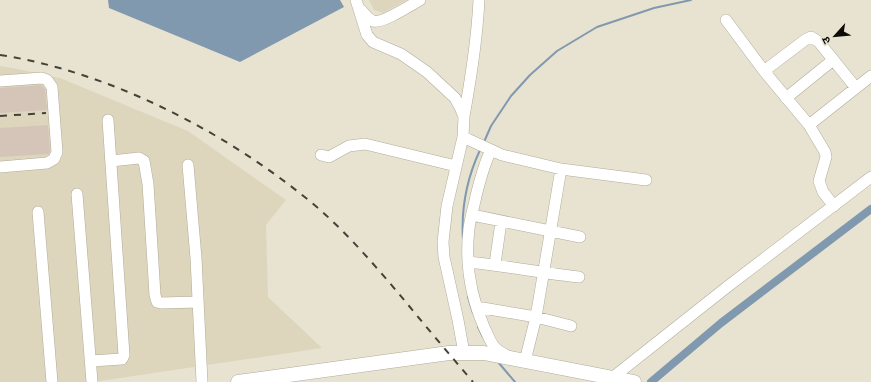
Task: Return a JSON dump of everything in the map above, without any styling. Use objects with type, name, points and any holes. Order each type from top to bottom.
[{"type":"main road","points":[[238,382],[314,377],[449,353],[484,353],[619,380]]},
{"type":"street","points":[[357,4],[371,20],[378,21],[389,17],[420,0]]},
{"type":"street","points":[[464,353],[444,257],[443,242],[447,206],[463,137],[464,117],[478,24],[479,0]]},
{"type":"street","points":[[357,4],[367,35],[370,39],[373,42],[401,54],[427,72],[455,98],[464,117]]},
{"type":"street","points":[[726,20],[764,71],[809,125],[826,157],[819,177],[820,186],[834,206]]},
{"type":"street","points":[[764,71],[811,37],[819,42],[856,88]]},
{"type":"street","points":[[786,98],[833,60]]},
{"type":"street","points":[[809,125],[871,76]]},
{"type":"street","points":[[0,80],[42,78],[50,83],[52,87],[57,152],[54,159],[47,163],[0,167]]},
{"type":"street","points":[[91,361],[122,359],[124,355],[108,120]]},
{"type":"street","points":[[463,137],[502,155],[561,169],[646,180]]},
{"type":"street","points":[[321,155],[329,157],[349,146],[365,144],[456,166]]},
{"type":"street","points":[[489,149],[472,215],[469,233],[468,262],[477,307],[493,347],[497,351],[512,358],[536,317],[561,169]]},
{"type":"street","points":[[111,161],[138,158],[144,161],[148,184],[155,296],[157,302],[198,302]]},
{"type":"street","points":[[188,165],[202,382]]},
{"type":"street","points":[[619,380],[727,287],[871,177]]},
{"type":"street","points":[[78,194],[92,382]]},
{"type":"street","points":[[38,212],[52,382]]},
{"type":"street","points":[[472,215],[580,237]]},
{"type":"street","points":[[495,264],[501,222]]},
{"type":"street","points":[[468,262],[495,264],[543,273],[579,277]]},
{"type":"street","points":[[477,307],[536,317],[571,326]]},
{"type":"shaded area","points":[[369,0],[407,0],[383,13],[374,10]]},
{"type":"shaded area","points":[[0,66],[60,78],[188,131],[286,200],[266,225],[268,297],[322,348],[94,382],[0,382]]},
{"type":"water","points":[[108,0],[340,0],[344,7],[240,62],[109,8]]},
{"type":"building","points":[[41,85],[45,89],[47,110],[0,113],[0,88]]},
{"type":"building","points":[[48,125],[49,154],[0,157],[0,128]]},
{"type":"waterway","points":[[484,142],[491,126],[511,96],[530,75],[557,51],[597,27],[654,8],[691,0]]},
{"type":"waterway","points":[[463,240],[463,217],[468,183],[480,150]]},
{"type":"waterway","points":[[651,382],[721,323],[871,209]]},
{"type":"waterway","points":[[468,297],[473,313]]},
{"type":"waterway","points":[[478,327],[483,337]]},
{"type":"waterway","points":[[498,362],[515,382]]},
{"type":"railway","points":[[0,55],[42,63],[85,76],[127,92],[169,110],[248,156],[284,181],[318,208],[341,230],[385,277],[473,382]]},
{"type":"railway","points":[[0,116],[46,113]]}]
